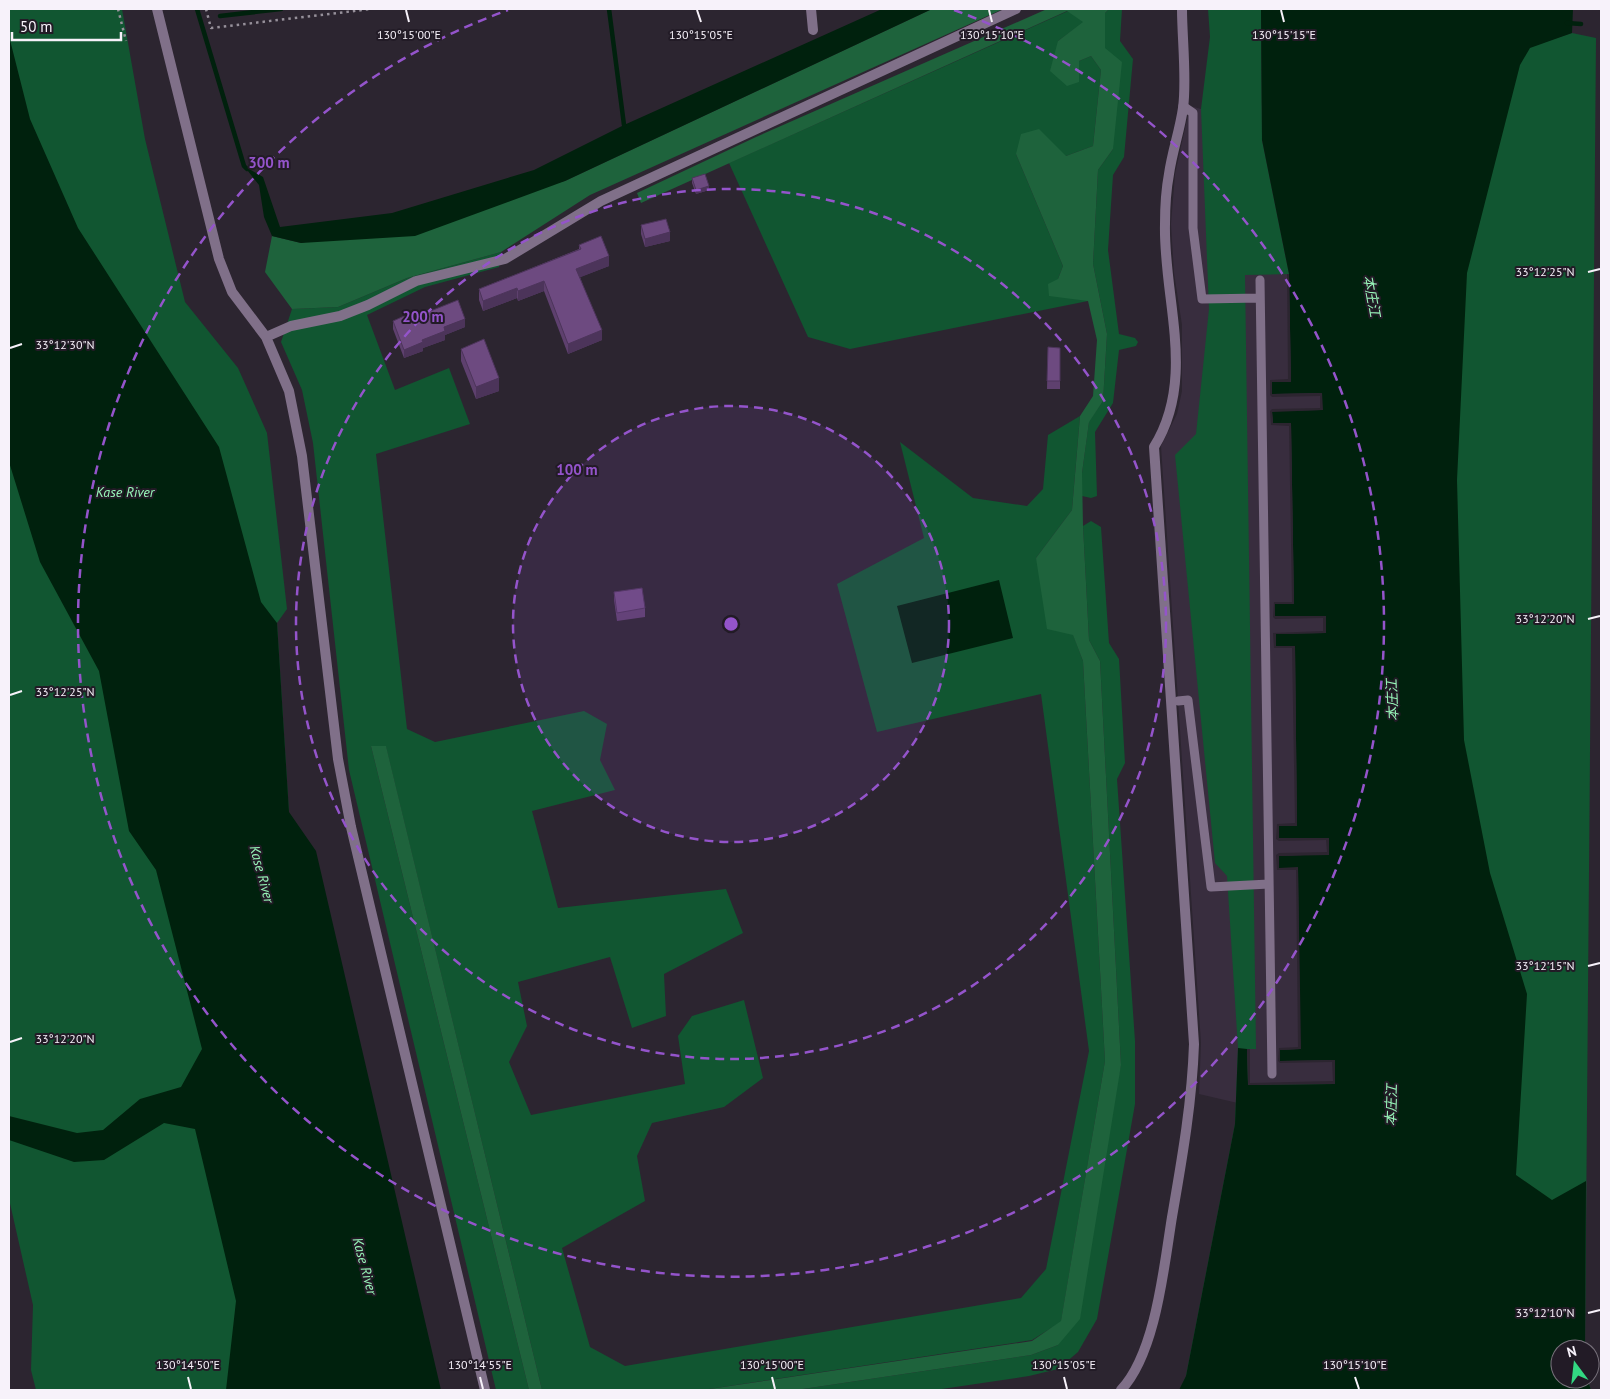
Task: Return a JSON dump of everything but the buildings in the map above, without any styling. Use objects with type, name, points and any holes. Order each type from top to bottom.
[{"type":"street","points":[[157,9],[219,259],[232,292],[266,337],[289,391],[302,456],[338,759],[351,826],[485,1390]]},
{"type":"street","points":[[811,9],[813,30]]},
{"type":"street","points":[[266,337],[291,326],[340,316],[368,305],[416,281],[505,259],[601,201],[1016,9]]},
{"type":"street","points":[[1121,1390],[1143,1353],[1156,1313],[1192,1095],[1194,1044],[1154,447],[1170,414],[1175,391],[1176,326],[1168,273],[1165,225],[1169,174],[1183,106],[1182,9]]},
{"type":"lane","points":[[1183,106],[1193,113],[1193,228],[1202,299],[1260,298]]},
{"type":"lane","points":[[1260,280],[1272,1074]]},
{"type":"lane","points":[[1178,701],[1188,700],[1211,886],[1269,884]]},
{"type":"path","points":[[118,9],[126,41]]},
{"type":"path","points":[[206,9],[211,28],[371,9]]},
{"type":"shaded area","points":[[1388,98],[1423,1125],[1242,1104],[1199,1094],[1201,1043],[1161,446],[1177,414],[1182,391],[1182,325],[1174,273],[1171,224],[1175,174],[1190,106],[1201,109]]},
{"type":"green space","points":[[9,9],[122,9],[145,139],[185,302],[238,368],[267,433],[287,609],[277,623],[289,813],[9,212]]},
{"type":"green space","points":[[932,9],[1003,9],[590,195],[501,252],[407,278],[338,307],[292,309],[265,272],[272,236],[301,243],[565,181]]},
{"type":"green space","points":[[1047,9],[1109,9],[1105,13],[1105,48],[1122,62],[1113,149],[1098,170],[1093,264],[1107,334],[1103,401],[1089,422],[1082,473],[1089,640],[1100,661],[1121,1065],[1080,1319],[1058,1345],[1031,1355],[796,1390],[703,1390],[1032,1341],[1061,1321],[1105,1061],[1083,661],[1073,635],[1047,629],[1036,558],[1072,510],[1080,416],[1093,396],[1097,340],[1088,301],[1049,296],[1048,284],[1058,279],[1063,266],[1016,154],[1021,134],[1039,129],[1066,156],[1093,146],[1101,70],[1091,56],[1079,61],[1079,82],[1067,86],[1050,71],[1058,41],[1083,22],[1067,11],[641,203],[637,193],[756,137]]},
{"type":"green space","points":[[1109,9],[1122,9],[1120,41],[1133,59],[1124,157],[1113,175],[1108,250],[1119,334],[1135,338],[1138,342],[1136,346],[1119,350],[1113,403],[1095,432],[1097,496],[1091,498],[1082,496],[1082,473],[1089,421],[1103,401],[1107,334],[1093,264],[1098,170],[1113,149],[1105,49],[1105,13]]},
{"type":"green space","points":[[1208,9],[1261,9],[1262,140],[1289,274],[1245,275],[1256,1049],[1247,1049],[1248,1085],[1335,1084],[1179,1390],[1186,1376],[1235,1124],[1238,1048],[1227,876],[1215,863],[1175,455],[1196,434],[1209,309],[1201,109],[1210,37]]},
{"type":"green space","points":[[1068,11],[1084,22],[1058,41],[1079,82],[1079,61],[1091,56],[1101,70],[1093,146],[1066,156],[1016,154],[1063,266],[1058,279],[1088,301],[850,349],[808,337],[729,163]]},
{"type":"green space","points":[[1572,33],[1596,38],[1585,1339],[1550,1339],[1550,1389],[1591,1390],[1458,1390],[1427,306],[1496,58]]},
{"type":"green space","points":[[501,252],[499,267],[425,287],[367,315],[395,390],[449,368],[470,424],[376,454],[407,729],[435,742],[584,711],[607,724],[600,760],[615,790],[532,811],[558,908],[726,889],[743,933],[664,974],[666,1016],[632,1028],[610,957],[518,982],[527,1026],[509,1062],[531,1115],[685,1084],[678,1036],[692,1016],[744,1000],[763,1078],[724,1107],[652,1123],[637,1156],[645,1201],[562,1248],[590,1347],[625,1366],[1021,1298],[1046,1269],[1089,1051],[1041,694],[877,732],[837,584],[924,538],[900,442],[973,498],[1027,506],[1043,489],[1048,435],[1080,416],[1072,510],[1036,558],[1073,634],[1083,661],[1105,1061],[1061,1322],[1032,1340],[703,1390],[542,1390],[386,747],[371,746],[529,1390],[496,1390],[349,770],[313,443],[302,390],[281,342],[292,309],[338,307],[407,278]]},
{"type":"green space","points":[[9,393],[52,442],[303,1390],[36,1390],[31,1370],[33,1305],[9,1199]]},
{"type":"green space","points":[[1091,521],[1101,527],[1109,643],[1119,659],[1125,763],[1117,779],[1135,1041],[1135,1104],[1097,1319],[1078,1352],[1058,1369],[1029,1376],[935,1390],[796,1390],[1031,1355],[1058,1345],[1121,1065],[1100,661],[1089,640],[1083,526]]},
{"type":"green space","points":[[371,746],[386,746],[542,1390],[529,1390]]},
{"type":"water","points":[[882,9],[932,9],[565,181],[415,236],[301,243],[272,236],[264,217],[259,185],[244,166],[263,177],[280,227],[392,213],[534,170],[624,125]]},
{"type":"water","name":"本庄江","points":[[1261,9],[1573,9],[1572,33],[1530,48],[1520,65],[1467,273],[1457,480],[1464,740],[1490,873],[1527,994],[1516,1175],[1552,1200],[1586,1181],[1585,1339],[1550,1339],[1550,1389],[1591,1390],[1179,1390],[1186,1376],[1235,1124],[1238,1048],[1247,1049],[1248,1085],[1335,1084],[1335,1060],[1280,1061],[1280,1050],[1300,1049],[1298,868],[1279,868],[1279,856],[1329,854],[1329,838],[1279,838],[1279,826],[1297,826],[1295,646],[1276,646],[1276,634],[1326,633],[1326,616],[1275,617],[1275,604],[1294,604],[1291,423],[1273,423],[1272,411],[1322,410],[1322,393],[1272,394],[1272,382],[1291,381],[1289,274],[1262,140]]},
{"type":"water","name":"Kase River","points":[[9,36],[30,119],[78,228],[219,447],[261,602],[277,623],[289,812],[316,851],[441,1390],[226,1390],[236,1301],[195,1129],[164,1123],[104,1160],[74,1162],[9,1140],[9,1116],[77,1133],[103,1130],[140,1099],[181,1087],[202,1049],[156,870],[129,831],[99,671],[40,562],[9,462]]},
{"type":"water","points":[[999,580],[1013,638],[912,663],[897,606]]},
{"type":"pier","points":[[1287,274],[1289,274],[1291,382],[1272,382],[1272,394],[1322,393],[1323,410],[1272,412],[1273,423],[1291,423],[1294,604],[1275,604],[1275,616],[1326,616],[1326,633],[1276,634],[1276,646],[1295,646],[1297,826],[1279,826],[1279,838],[1329,838],[1329,855],[1279,856],[1279,868],[1298,867],[1301,1049],[1280,1050],[1280,1061],[1335,1060],[1335,1084],[1248,1085],[1247,1049],[1250,1049],[1250,1083],[1333,1081],[1332,1062],[1280,1063],[1278,1061],[1279,1048],[1298,1047],[1296,870],[1277,870],[1276,855],[1279,853],[1327,852],[1326,840],[1279,841],[1276,839],[1277,824],[1295,823],[1292,648],[1274,648],[1273,633],[1323,631],[1323,618],[1275,619],[1273,617],[1274,602],[1292,602],[1289,426],[1271,425],[1270,411],[1272,409],[1320,408],[1320,396],[1272,397],[1270,395],[1270,380],[1288,379]]},
{"type":"waterway","points":[[197,9],[244,166],[247,169]]},
{"type":"waterway","points":[[220,16],[281,9]]},
{"type":"waterway","points":[[609,9],[624,125]]},
{"type":"waterway","points":[[1567,23],[1581,24]]}]
